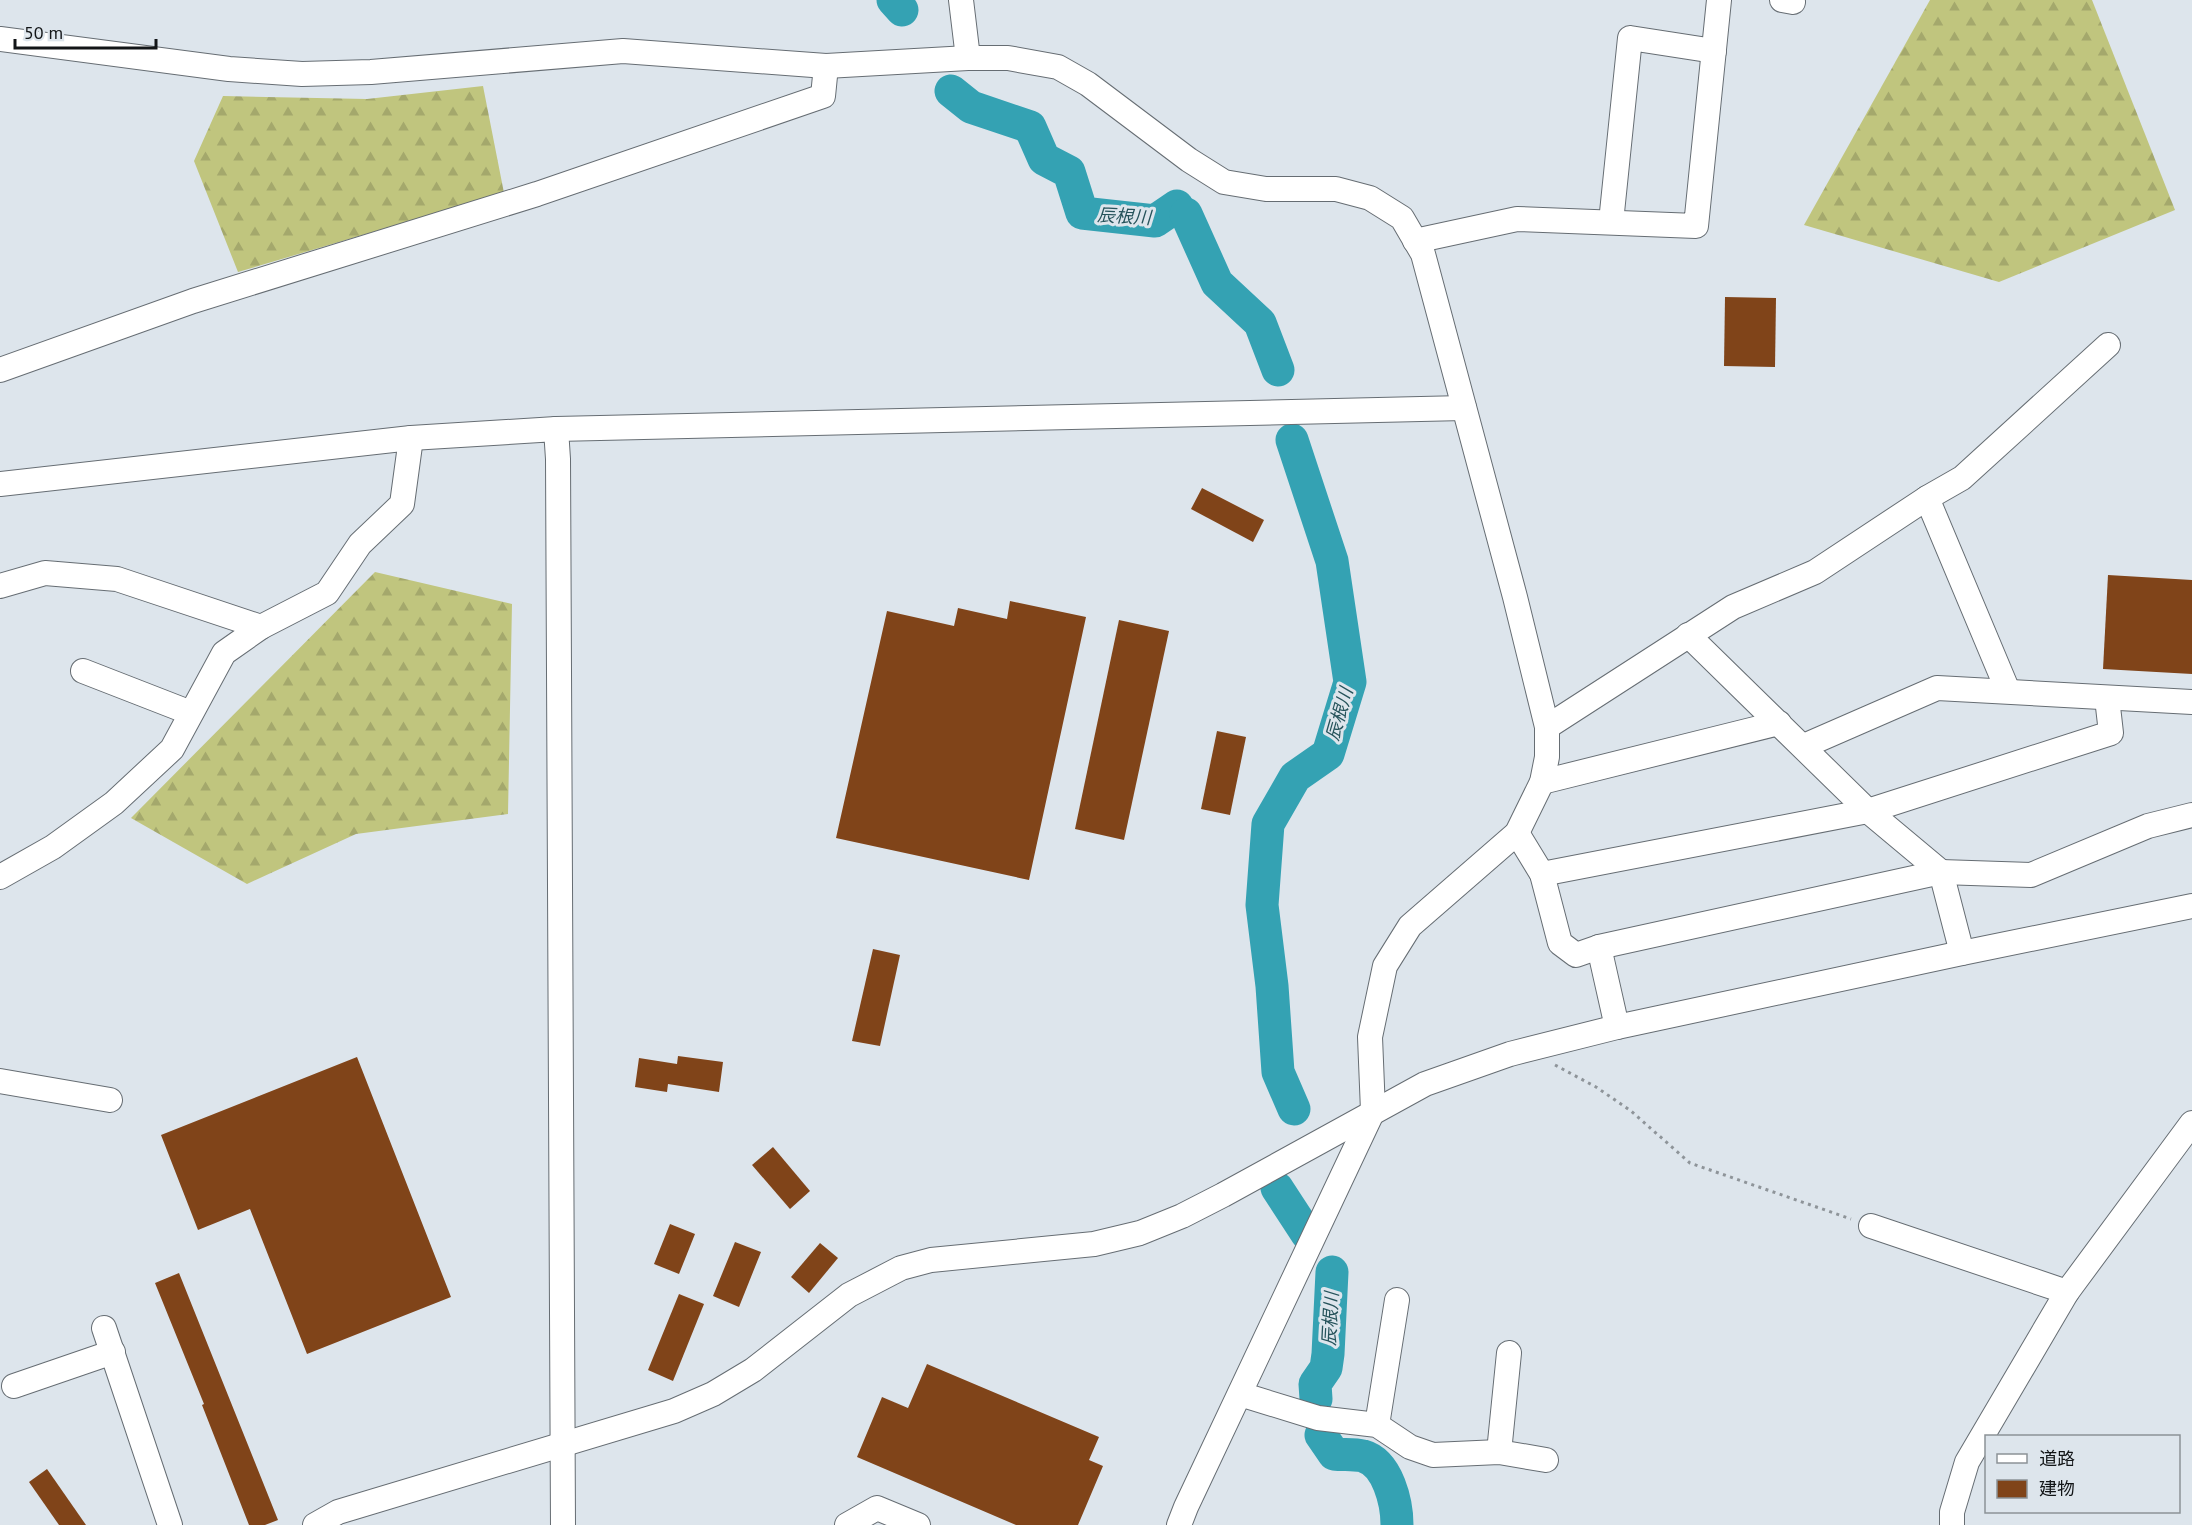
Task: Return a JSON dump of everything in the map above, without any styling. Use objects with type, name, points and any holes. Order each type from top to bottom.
[{"type":"street","points":[[961,0],[968,58]]},
{"type":"street","points":[[1415,240],[1517,219],[1696,226],[1719,0]]},
{"type":"street","points":[[1611,222],[1630,38],[1714,51]]},
{"type":"street","points":[[0,39],[229,69],[302,74],[371,72],[623,51],[825,66],[1008,58],[1058,67],[1088,84],[1189,160],[1224,182],[1266,189],[1336,189],[1370,198],[1402,218],[1422,254],[1512,586],[1547,727],[1547,757],[1542,782],[1516,833],[1410,926],[1384,966],[1370,1036],[1373,1111],[1179,1525]]},
{"type":"street","points":[[0,370],[193,301],[537,194],[823,96],[825,66]]},
{"type":"street","points":[[1547,727],[1688,635],[1733,608],[1815,572],[1927,498],[1962,478],[2108,345]]},
{"type":"street","points":[[0,484],[411,438],[556,429],[1464,408]]},
{"type":"street","points":[[556,429],[558,459],[563,1525]]},
{"type":"street","points":[[0,877],[53,847],[114,803],[172,749],[224,653],[261,627],[327,593],[360,544],[402,504],[411,438]]},
{"type":"street","points":[[1927,498],[2008,691]]},
{"type":"street","points":[[0,586],[45,573],[117,579],[261,627]]},
{"type":"street","points":[[1688,635],[1868,811],[1941,872],[1962,953]]},
{"type":"street","points":[[82,671],[191,713]]},
{"type":"street","points":[[1804,746],[1937,688],[2192,702]]},
{"type":"street","points":[[1542,874],[1868,811],[2111,734],[2108,698]]},
{"type":"street","points":[[1542,782],[1779,723]]},
{"type":"street","points":[[1516,833],[1542,874],[1560,942],[1576,955],[1599,947],[1941,872],[2031,874],[2148,826],[2192,815]]},
{"type":"street","points":[[315,1525],[338,1512],[674,1411],[713,1394],[753,1370],[849,1295],[901,1268],[931,1260],[1094,1244],[1140,1233],[1182,1216],[1223,1195],[1425,1084],[1510,1054],[1617,1027],[2192,906]]},
{"type":"street","points":[[1599,947],[1617,1027]]},
{"type":"street","points":[[0,1081],[110,1100]]},
{"type":"street","points":[[1952,1525],[1952,1512],[1967,1462],[2067,1292],[2192,1123]]},
{"type":"street","points":[[1871,1226],[2067,1292]]},
{"type":"street","points":[[1377,1425],[1396,1300]]},
{"type":"street","points":[[104,1328],[170,1525]]},
{"type":"street","points":[[14,1386],[112,1352]]},
{"type":"street","points":[[1499,1452],[1509,1353]]},
{"type":"street","points":[[1240,1394],[1318,1418],[1377,1425],[1410,1447],[1433,1455],[1499,1452],[1546,1460]]},
{"type":"street","points":[[847,1525],[877,1509],[918,1525]]},
{"type":"path","points":[[1537,1047],[1553,1064],[1596,1087],[1631,1111],[1690,1163],[1871,1226]]},
{"type":"green space","points":[[1930,0],[2092,0],[2175,210],[1999,282],[1804,225]]},
{"type":"green space","points":[[483,86],[504,193],[238,272],[194,161],[223,96],[367,99]]},
{"type":"green space","points":[[375,572],[512,604],[508,814],[356,834],[247,884],[131,818]]},
{"type":"building","points":[[1725,297],[1776,298],[1775,367],[1724,366]]},
{"type":"building","points":[[1202,488],[1264,520],[1253,542],[1191,509]]},
{"type":"building","points":[[2108,575],[2192,580],[2192,674],[2103,669]]},
{"type":"building","points":[[1010,601],[1086,617],[1029,880],[836,838],[887,611],[954,626],[958,608],[1007,619]]},
{"type":"building","points":[[1119,620],[1169,631],[1124,840],[1075,829]]},
{"type":"building","points":[[1217,731],[1246,737],[1230,815],[1201,809]]},
{"type":"building","points":[[873,949],[900,955],[880,1046],[852,1041]]},
{"type":"building","points":[[678,1056],[723,1062],[719,1092],[668,1084],[667,1092],[635,1087],[639,1058],[677,1064]]},
{"type":"building","points":[[357,1057],[451,1297],[307,1354],[250,1209],[198,1230],[161,1135]]},
{"type":"building","points":[[773,1147],[810,1191],[790,1209],[752,1165]]},
{"type":"building","points":[[670,1224],[695,1234],[679,1274],[654,1264]]},
{"type":"building","points":[[735,1242],[761,1252],[739,1307],[713,1296]]},
{"type":"building","points":[[820,1243],[838,1258],[809,1293],[791,1277]]},
{"type":"building","points":[[179,1273],[278,1520],[265,1525],[249,1525],[202,1405],[204,1404],[155,1283]]},
{"type":"building","points":[[679,1294],[704,1304],[673,1381],[648,1370]]},
{"type":"building","points":[[927,1364],[1099,1437],[1089,1460],[1103,1466],[1078,1525],[1016,1525],[857,1457],[882,1397],[908,1408]]},
{"type":"building","points":[[47,1469],[86,1525],[59,1525],[29,1482]]},
{"type":"waterway","name":"辰根川","points":[[893,0],[902,10]]},
{"type":"waterway","name":"辰根川","points":[[951,91],[971,107],[1030,127],[1044,159],[1069,172],[1082,213],[1155,221],[1177,206]]},
{"type":"waterway","name":"辰根川","points":[[1186,214],[1217,283],[1260,323],[1278,370]]},
{"type":"waterway","name":"辰根川","points":[[1292,440],[1332,561],[1350,682],[1328,754],[1295,777],[1268,824],[1262,905],[1272,986],[1278,1072],[1294,1109]]},
{"type":"waterway","name":"辰根川","points":[[1277,1188],[1307,1234]]},
{"type":"waterway","name":"辰根川","points":[[1316,1399],[1315,1384],[1326,1368],[1328,1354],[1332,1272]]},
{"type":"waterway","name":"辰根川","points":[[1321,1435],[1334,1454],[1363,1456],[1372,1460],[1379,1467],[1393,1495],[1397,1525]]}]
